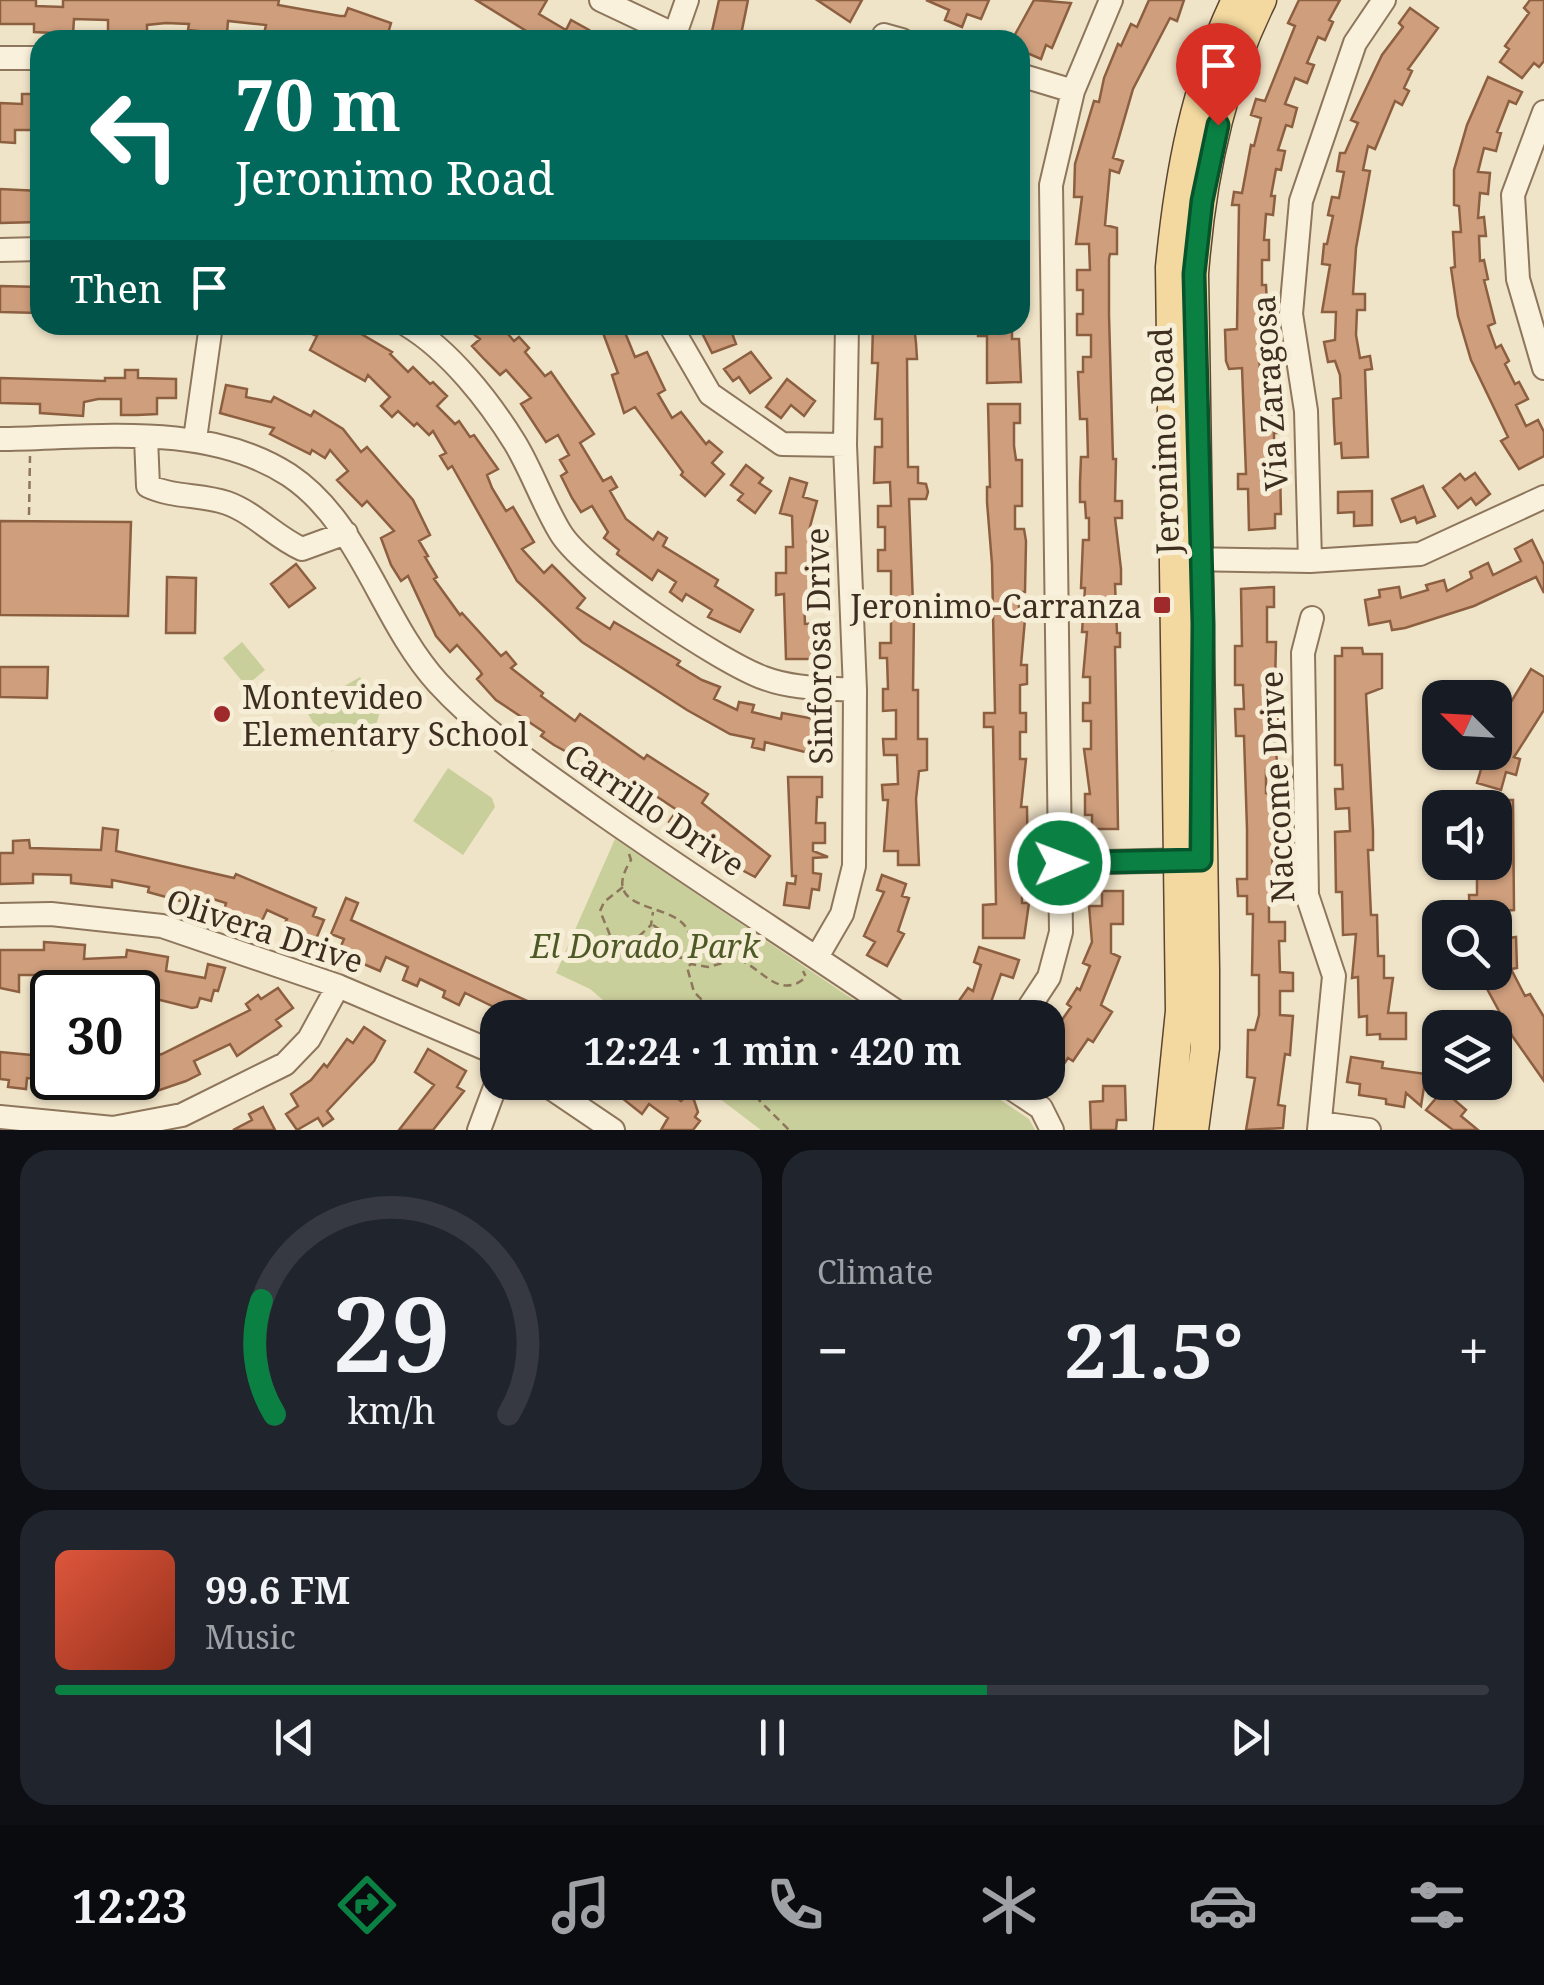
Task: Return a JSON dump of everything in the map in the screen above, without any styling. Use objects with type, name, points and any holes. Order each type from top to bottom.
[{"type":"main road","name":"Jeronimo Road","points":[[1188,559],[1170,267],[1177,200],[1202,86],[1236,0]]},
{"type":"main road","name":"Jeronimo Road","points":[[1168,1130],[1189,860],[1188,559],[1197,234],[1206,176],[1229,81],[1262,0]]},
{"type":"main road","name":"Jeronimo Road","points":[[1189,860],[1205,1048],[1194,1130]]},
{"type":"street","points":[[601,0],[659,30]]},
{"type":"street","points":[[676,30],[687,0]]},
{"type":"street","points":[[1034,1000],[1045,984],[1061,932],[1051,185],[1072,91],[1112,0]]},
{"type":"street","name":"Via Zaragosa","points":[[1310,561],[1306,411],[1291,314],[1301,201],[1355,43],[1384,0]]},
{"type":"street","points":[[0,58],[30,58]]},
{"type":"street","points":[[1030,78],[1072,91]]},
{"type":"street","points":[[1544,112],[1514,195],[1518,280],[1544,368]]},
{"type":"street","points":[[0,250],[30,250]]},
{"type":"street","points":[[195,439],[209,335]]},
{"type":"street","points":[[423,335],[464,376],[514,442],[560,533],[594,570],[652,611],[762,678],[800,687],[855,690]]},
{"type":"street","points":[[676,335],[710,394],[782,444],[844,445]]},
{"type":"street","name":"Sinforosa Drive","points":[[814,955],[842,914],[854,866],[855,690],[844,445],[848,335]]},
{"type":"street","points":[[146,438],[148,486],[224,502],[250,513],[302,550],[346,533]]},
{"type":"street","name":"Carrillo Drive","points":[[0,439],[195,439],[250,456],[290,476],[338,520],[378,597],[438,683],[510,749],[880,1000]]},
{"type":"street","points":[[1188,559],[1310,561],[1420,554],[1544,498]]},
{"type":"street","name":"Naccome Drive","points":[[1312,618],[1303,653],[1307,896],[1334,976],[1319,1127]]},
{"type":"street","points":[[1060,863],[1189,860]]},
{"type":"street","name":"Olivera Drive","points":[[0,915],[51,914],[162,926],[338,986],[480,1046]]},
{"type":"street","points":[[0,1118],[113,1128],[182,1115],[285,1064],[309,1039],[338,986]]},
{"type":"street","points":[[479,1130],[490,1100]]},
{"type":"street","points":[[569,1100],[613,1130]]},
{"type":"street","points":[[1029,1100],[1041,1108],[1052,1127]]},
{"type":"street","points":[[1319,1127],[1369,1130]]},
{"type":"path","points":[[29,515],[30,439]]},
{"type":"path","points":[[636,838],[629,852],[631,860],[624,886],[634,902],[682,921],[690,936],[689,954],[693,960],[689,966]]},
{"type":"path","points":[[624,886],[609,896],[600,911],[606,930],[624,940],[635,940],[651,924],[654,910]]},
{"type":"path","points":[[624,940],[631,955],[643,962],[657,960],[665,950],[663,932],[651,924]]},
{"type":"path","points":[[665,950],[689,966],[694,992],[702,1000]]},
{"type":"path","points":[[681,958],[689,954]]},
{"type":"path","points":[[689,966],[738,959],[753,966],[768,982],[786,986],[806,978],[803,969],[814,955]]},
{"type":"path","points":[[759,1100],[788,1130]]},
{"type":"green space","points":[[242,642],[265,670],[246,686],[223,658]]},
{"type":"green space","points":[[360,677],[380,712],[376,725],[331,752],[305,709]]},
{"type":"green space","points":[[448,768],[492,798],[495,807],[463,855],[413,821]]},
{"type":"green space","name":"El Dorado Park","points":[[615,839],[854,1000],[603,1000],[590,989],[556,973]]},
{"type":"green space","points":[[721,1100],[1000,1100],[1029,1119],[1035,1130],[761,1130]]},
{"type":"building","points":[[0,0],[36,0],[36,6],[63,7],[63,0],[279,0],[278,5],[340,16],[345,16],[348,8],[391,23],[389,30],[265,30],[266,25],[228,21],[227,30],[188,30],[189,24],[166,23],[147,25],[147,30],[108,30],[108,20],[74,19],[73,30],[34,30],[34,24],[0,24]]},
{"type":"building","points":[[476,0],[547,0],[539,14],[566,30],[525,30]]},
{"type":"building","points":[[719,0],[748,0],[742,30],[712,30]]},
{"type":"building","points":[[817,0],[862,0],[850,22]]},
{"type":"building","points":[[926,0],[989,0],[981,19],[967,14],[962,27],[945,20],[949,10]]},
{"type":"building","points":[[1034,0],[1071,3],[1052,48],[1046,45],[1041,59],[1030,54],[1030,30],[1018,30]]},
{"type":"building","points":[[1149,0],[1184,0],[1177,21],[1170,18],[1133,89],[1113,158],[1123,161],[1119,173],[1110,170],[1105,225],[1117,228],[1117,254],[1110,254],[1109,259],[1113,459],[1115,501],[1122,501],[1122,518],[1115,518],[1121,569],[1121,584],[1115,584],[1120,633],[1120,647],[1115,647],[1118,829],[1092,829],[1092,815],[1085,815],[1085,794],[1090,794],[1084,749],[1091,749],[1091,721],[1083,721],[1083,703],[1090,703],[1090,677],[1083,677],[1087,632],[1082,632],[1085,588],[1081,588],[1083,540],[1089,540],[1089,518],[1085,502],[1080,502],[1081,457],[1088,457],[1087,419],[1080,419],[1078,372],[1083,372],[1083,357],[1091,357],[1091,335],[1077,335],[1077,314],[1083,314],[1083,290],[1077,290],[1077,270],[1090,270],[1089,244],[1076,244],[1082,197],[1074,197],[1075,164],[1094,101],[1099,102],[1118,44],[1121,46],[1131,24],[1137,27]]},
{"type":"building","points":[[1299,0],[1340,0],[1329,20],[1333,22],[1325,40],[1318,37],[1307,63],[1314,65],[1307,83],[1295,78],[1285,104],[1297,108],[1292,127],[1286,125],[1278,150],[1285,151],[1281,170],[1276,169],[1271,196],[1275,196],[1273,215],[1266,214],[1264,240],[1269,240],[1269,260],[1262,260],[1262,285],[1266,285],[1267,304],[1261,304],[1262,327],[1268,327],[1269,346],[1259,346],[1260,373],[1268,372],[1269,387],[1276,386],[1279,433],[1274,433],[1274,469],[1280,469],[1281,514],[1275,514],[1275,528],[1249,530],[1248,489],[1238,489],[1238,474],[1246,474],[1242,368],[1229,369],[1226,361],[1225,330],[1237,329],[1239,205],[1232,205],[1234,192],[1242,193],[1251,145],[1254,146],[1261,118],[1251,115],[1256,99],[1265,101],[1295,26],[1288,23]]},
{"type":"building","points":[[1530,0],[1544,0],[1544,61],[1539,67],[1534,63],[1522,78],[1500,62],[1509,49],[1505,46],[1529,13],[1524,8]]},
{"type":"building","points":[[1410,8],[1438,28],[1408,69],[1412,71],[1404,88],[1409,91],[1402,105],[1395,101],[1375,149],[1368,146],[1363,170],[1370,171],[1356,248],[1353,294],[1365,294],[1365,310],[1357,310],[1356,335],[1360,358],[1370,356],[1372,369],[1365,370],[1368,457],[1342,458],[1341,443],[1335,444],[1333,399],[1341,398],[1340,375],[1335,361],[1328,362],[1324,342],[1335,340],[1336,312],[1322,312],[1330,265],[1322,264],[1333,216],[1328,215],[1332,197],[1339,198],[1344,172],[1337,171],[1340,153],[1345,153],[1358,123],[1351,120]]},
{"type":"building","points":[[571,20],[589,30],[566,30]]},
{"type":"building","points":[[1488,77],[1522,92],[1516,104],[1509,101],[1497,132],[1501,133],[1496,151],[1484,148],[1478,172],[1490,173],[1488,194],[1480,193],[1478,218],[1484,217],[1486,236],[1479,236],[1480,261],[1484,260],[1488,279],[1484,280],[1495,323],[1488,326],[1496,348],[1501,345],[1509,361],[1505,364],[1515,384],[1519,382],[1528,399],[1516,405],[1526,426],[1538,420],[1544,432],[1544,456],[1519,469],[1501,441],[1508,437],[1471,360],[1458,316],[1451,268],[1455,267],[1453,232],[1461,232],[1459,206],[1454,205],[1454,170],[1467,125]]},
{"type":"building","points":[[22,94],[30,94],[30,130],[15,130],[15,143],[0,142],[0,103],[22,104]]},
{"type":"building","points":[[0,189],[30,190],[30,222],[0,223]]},
{"type":"building","points":[[0,286],[30,287],[30,313],[0,312]]},
{"type":"building","points":[[363,335],[392,352],[408,372],[413,367],[447,396],[437,406],[455,424],[459,421],[470,437],[474,435],[498,469],[487,475],[492,488],[506,511],[513,507],[534,542],[522,549],[544,573],[552,565],[585,598],[577,608],[610,629],[614,622],[680,661],[677,665],[720,687],[714,699],[737,710],[739,702],[754,705],[752,712],[781,719],[782,713],[820,720],[813,754],[765,742],[764,750],[752,747],[754,739],[730,734],[687,710],[582,642],[517,581],[452,466],[448,469],[440,456],[446,453],[433,431],[429,435],[398,411],[392,417],[381,406],[390,397],[368,375],[365,381],[310,350],[317,336]]},
{"type":"building","points":[[475,335],[509,335],[514,341],[519,337],[529,348],[525,352],[545,376],[551,372],[594,434],[580,443],[603,481],[611,477],[617,487],[610,491],[626,519],[653,540],[658,532],[667,538],[663,546],[718,580],[715,586],[753,610],[740,632],[708,617],[712,610],[686,594],[682,601],[670,592],[676,582],[658,570],[652,580],[617,554],[619,550],[604,538],[608,532],[592,506],[581,512],[561,476],[567,472],[560,460],[569,455],[558,435],[546,442],[521,404],[531,398],[506,370],[500,375],[472,346],[480,339]]},
{"type":"building","points":[[604,335],[626,335],[635,357],[647,352],[665,390],[658,394],[672,418],[681,412],[706,444],[709,441],[722,452],[712,463],[724,474],[705,496],[681,475],[683,472],[635,407],[624,413],[612,375],[618,373]]},
{"type":"building","points":[[703,335],[733,335],[736,344],[712,353]]},
{"type":"building","points":[[873,335],[915,335],[917,359],[907,359],[908,467],[918,467],[918,483],[926,484],[928,492],[926,499],[909,499],[913,604],[921,604],[921,616],[914,616],[913,690],[918,690],[918,739],[927,739],[927,770],[919,771],[916,799],[919,865],[898,865],[898,851],[884,851],[888,800],[883,800],[882,785],[898,784],[897,755],[884,755],[883,739],[896,739],[896,710],[883,711],[883,689],[888,689],[887,658],[880,658],[880,643],[891,643],[891,618],[878,618],[878,598],[891,598],[891,571],[878,571],[878,550],[885,550],[885,527],[878,527],[878,506],[891,506],[890,482],[874,483],[875,447],[882,447],[882,419],[875,419],[878,363],[872,363]]},
{"type":"building","points":[[1012,335],[1012,339],[1019,339],[1021,382],[987,383],[987,336],[978,336]]},
{"type":"building","points":[[751,352],[771,378],[750,393],[739,377],[733,381],[724,369]]},
{"type":"building","points":[[125,370],[138,370],[138,378],[176,379],[176,398],[157,398],[157,414],[137,415],[121,415],[121,399],[84,402],[83,416],[40,413],[40,404],[0,403],[0,378],[105,381],[125,378]]},
{"type":"building","points":[[787,379],[815,401],[804,416],[791,405],[781,418],[766,407]]},
{"type":"building","points":[[226,385],[247,389],[246,397],[271,402],[274,397],[311,416],[314,411],[343,429],[361,452],[367,447],[413,500],[430,535],[419,541],[428,556],[425,557],[437,577],[434,579],[460,615],[501,656],[506,652],[516,664],[511,668],[543,693],[541,696],[575,721],[580,714],[644,759],[647,755],[708,794],[702,803],[770,856],[755,877],[725,861],[729,855],[703,837],[700,842],[669,822],[677,810],[647,790],[640,800],[607,778],[610,773],[577,752],[574,756],[554,745],[541,736],[544,732],[496,700],[477,679],[480,671],[457,645],[450,652],[436,636],[408,576],[401,581],[391,565],[381,538],[394,531],[367,501],[362,506],[337,480],[348,471],[330,450],[325,458],[312,450],[310,454],[270,434],[274,428],[220,413]]},
{"type":"building","points":[[988,404],[1020,404],[1020,423],[1014,423],[1014,446],[1016,460],[1022,460],[1022,506],[1015,506],[1015,529],[1024,529],[1026,541],[1025,592],[1019,592],[1019,619],[1025,619],[1021,665],[1027,665],[1027,684],[1020,685],[1020,713],[1026,713],[1026,732],[1020,732],[1020,759],[1026,759],[1021,807],[1027,807],[1028,875],[1022,875],[1022,903],[1029,903],[1024,938],[983,938],[983,905],[996,904],[993,727],[984,727],[984,713],[995,713],[987,502]]},
{"type":"building","points":[[746,465],[763,478],[759,483],[771,491],[755,513],[738,500],[743,494],[731,485]]},
{"type":"building","points":[[1475,473],[1490,494],[1476,505],[1471,498],[1458,508],[1443,488],[1460,474],[1465,480]]},
{"type":"building","points":[[790,478],[807,483],[803,497],[817,501],[808,534],[818,533],[818,548],[811,548],[812,577],[818,577],[818,598],[804,598],[805,624],[818,623],[819,638],[813,639],[813,659],[786,659],[784,594],[776,595],[776,573],[786,573],[786,547],[793,547],[792,516],[780,513]]},
{"type":"building","points":[[1423,486],[1435,516],[1417,523],[1415,517],[1401,522],[1392,499]]},
{"type":"building","points":[[1372,491],[1372,525],[1354,526],[1354,512],[1338,513],[1338,492]]},
{"type":"building","points":[[0,521],[131,522],[128,616],[0,615]]},
{"type":"building","points":[[1532,540],[1544,565],[1544,593],[1536,577],[1474,606],[1405,628],[1392,630],[1390,621],[1369,625],[1365,600],[1380,597],[1379,590],[1399,587],[1401,598],[1428,590],[1426,585],[1444,580],[1447,591],[1472,578],[1470,572],[1488,563],[1493,575],[1521,561],[1515,549]]},
{"type":"building","points":[[296,564],[315,588],[289,607],[271,584]]},
{"type":"building","points":[[167,577],[196,578],[195,633],[166,633]]},
{"type":"building","points":[[1274,587],[1274,607],[1267,607],[1267,642],[1276,642],[1275,685],[1269,685],[1269,708],[1277,708],[1278,726],[1273,726],[1278,770],[1266,770],[1266,793],[1279,793],[1279,813],[1271,814],[1272,836],[1280,836],[1280,855],[1272,855],[1273,878],[1280,878],[1281,897],[1269,898],[1269,922],[1285,922],[1285,941],[1279,941],[1280,972],[1293,973],[1293,991],[1280,991],[1280,1015],[1293,1016],[1290,1055],[1285,1054],[1278,1105],[1285,1106],[1283,1128],[1246,1130],[1255,1078],[1247,1077],[1248,1030],[1255,1030],[1259,1015],[1259,975],[1252,975],[1253,914],[1247,914],[1247,896],[1238,896],[1237,879],[1247,879],[1247,829],[1244,736],[1236,736],[1235,709],[1244,709],[1243,685],[1235,685],[1235,646],[1242,646],[1241,589]]},
{"type":"building","points":[[1342,648],[1382,654],[1382,688],[1366,694],[1373,831],[1373,850],[1368,850],[1371,915],[1377,915],[1378,956],[1384,956],[1384,978],[1393,978],[1388,1013],[1406,1013],[1406,1039],[1367,1035],[1367,1016],[1359,1017],[1358,977],[1352,978],[1356,934],[1343,935],[1342,892],[1336,892],[1335,832],[1350,831],[1349,808],[1336,809],[1335,789],[1343,789],[1342,765],[1335,765],[1335,656],[1342,656]]},
{"type":"building","points":[[0,667],[48,667],[47,698],[0,697]]},
{"type":"building","points":[[1531,669],[1544,677],[1544,710],[1514,757],[1520,759],[1516,775],[1506,772],[1501,790],[1477,783],[1481,770],[1512,770],[1512,700]]},
{"type":"building","points":[[788,777],[822,777],[816,823],[825,823],[825,843],[813,843],[813,851],[828,857],[813,858],[813,873],[821,874],[819,890],[812,889],[809,908],[784,905],[787,883],[795,884],[796,876],[792,876]]},
{"type":"building","points":[[1513,800],[1514,910],[1512,900],[1469,900],[1469,895],[1477,895],[1477,880],[1512,880]]},
{"type":"building","points":[[103,828],[118,830],[116,851],[234,878],[236,874],[316,908],[313,916],[324,920],[314,944],[284,925],[287,919],[267,910],[261,923],[224,910],[226,903],[187,891],[184,902],[148,892],[149,887],[112,880],[112,887],[71,883],[71,875],[33,874],[33,883],[0,884],[0,853],[13,853],[13,841],[29,840],[30,848],[101,850]]},
{"type":"building","points":[[882,875],[906,884],[902,896],[909,898],[898,931],[904,934],[887,966],[867,955],[875,942],[864,936],[884,892],[877,890]]},
{"type":"building","points":[[1102,891],[1123,891],[1123,924],[1111,924],[1111,953],[1120,957],[1101,1005],[1112,1012],[1093,1042],[1088,1039],[1073,1061],[1068,1058],[1065,1062],[1065,1016],[1071,1007],[1067,1004],[1077,988],[1080,990],[1090,966],[1083,963],[1092,942],[1089,906],[1102,906]]},
{"type":"building","points":[[346,898],[358,903],[351,920],[525,1000],[480,1000],[465,993],[459,1005],[443,997],[445,991],[420,979],[417,986],[403,980],[408,967],[386,957],[380,971],[338,953],[344,939],[331,934]]},
{"type":"building","points":[[1516,937],[1517,968],[1512,969],[1512,938]]},
{"type":"building","points":[[44,942],[85,945],[84,959],[126,957],[127,950],[168,957],[166,971],[205,978],[208,964],[225,968],[211,1001],[200,998],[197,1007],[192,1008],[160,1000],[160,970],[30,970],[30,975],[19,975],[19,992],[0,988],[0,950],[44,950]]},
{"type":"building","points":[[979,947],[1019,960],[1013,978],[1001,974],[992,1000],[960,1000],[968,988],[973,991],[981,965],[974,962]]},
{"type":"building","points":[[1512,971],[1525,996],[1530,994],[1544,1017],[1544,1081],[1512,1035],[1512,1010],[1498,1010],[1488,990],[1512,990]]},
{"type":"building","points":[[278,988],[293,1008],[276,1020],[281,1026],[237,1056],[230,1044],[194,1061],[200,1074],[160,1090],[160,1054],[250,1010],[246,1004],[258,995],[261,999]]},
{"type":"building","points":[[364,1027],[385,1041],[374,1061],[327,1111],[333,1119],[323,1126],[318,1118],[297,1130],[286,1114],[298,1106],[291,1094],[311,1080],[324,1064],[327,1067],[347,1039],[353,1043]]},
{"type":"building","points":[[428,1049],[466,1071],[457,1087],[464,1091],[433,1130],[399,1130],[434,1085],[415,1072]]},
{"type":"building","points":[[0,1052],[30,1055],[26,1089],[8,1087],[9,1080],[0,1079]]},
{"type":"building","points":[[1351,1057],[1383,1062],[1382,1068],[1422,1073],[1421,1106],[1406,1093],[1404,1107],[1386,1104],[1386,1099],[1359,1095],[1360,1084],[1347,1082]]},
{"type":"building","points":[[1103,1086],[1125,1086],[1126,1120],[1117,1120],[1116,1130],[1091,1130],[1090,1102],[1103,1101]]},
{"type":"building","points":[[624,1100],[694,1100],[698,1112],[695,1117],[700,1121],[693,1130],[661,1130],[668,1118],[649,1104],[642,1114]]},
{"type":"building","points":[[1434,1100],[1454,1100],[1466,1110],[1461,1116],[1478,1130],[1453,1130],[1426,1110]]},
{"type":"building","points":[[263,1107],[275,1130],[233,1130],[252,1120],[249,1114]]},
{"type":"place","name":"Jeronimo-Carranza","points":[[1162,605]]},
{"type":"place","name":"Montevideo Elementary School","points":[[222,714]]},
{"type":"route","points":[[1060,863],[1201,860],[1203,624],[1194,274],[1206,176],[1218,125]]}]
